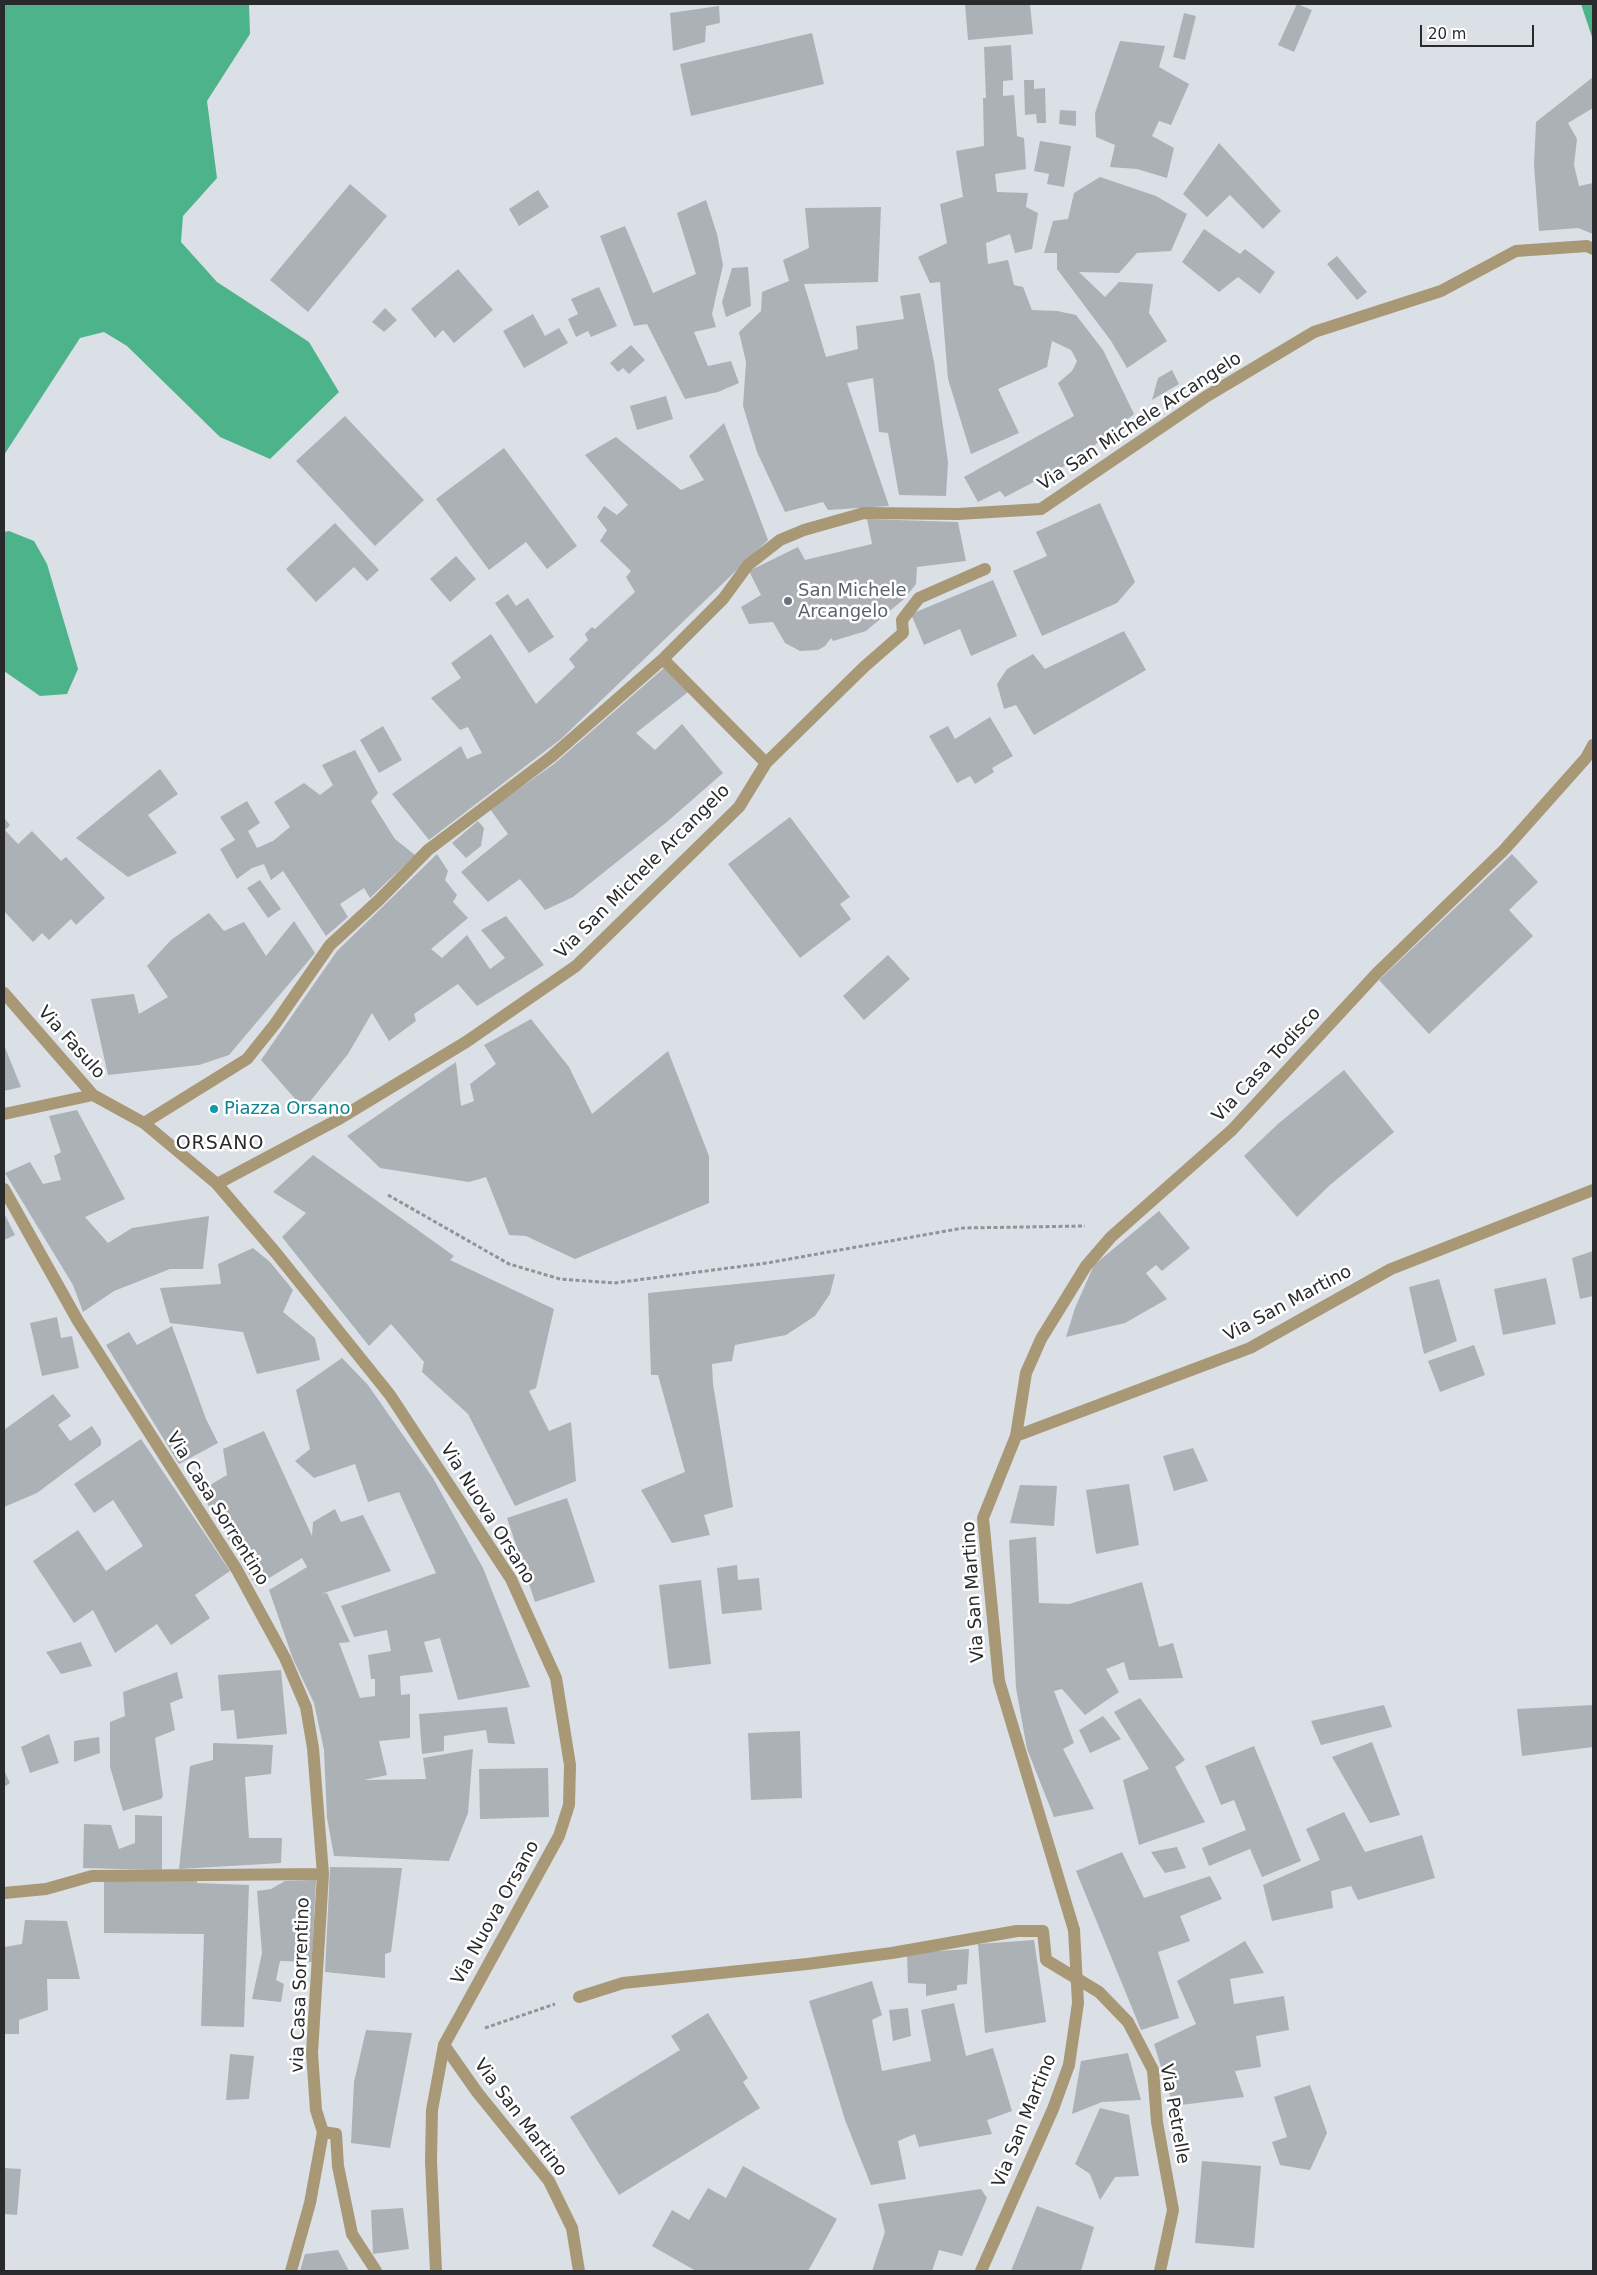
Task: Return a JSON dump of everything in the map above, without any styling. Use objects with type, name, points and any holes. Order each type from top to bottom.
[{"type":"street","name":"Via San Michele Arcangelo","points":[[144,1123],[247,1059],[275,1024],[330,944],[380,899],[428,850],[551,756],[663,659],[723,599],[748,565],[780,540],[804,530],[864,513],[964,513],[1041,509],[1207,396],[1314,332],[1441,291],[1516,251],[1587,246],[1593,249]]},
{"type":"street","name":"Via San Michele Arcangelo","points":[[217,1184],[307,1134],[337,1120],[466,1042],[576,966],[739,807],[766,763],[903,633],[902,620],[919,598],[986,569]]},
{"type":"street","points":[[663,659],[766,763]]},
{"type":"street","name":"Via Casa Todisco","points":[[1016,1436],[1026,1373],[1041,1340],[1086,1266],[1111,1237],[1232,1130],[1377,973],[1504,850],[1586,758],[1593,744]]},
{"type":"street","name":"Via Fasulo","points":[[4,993],[93,1095],[144,1123]]},
{"type":"street","points":[[4,1114],[93,1095]]},
{"type":"street","points":[[144,1123],[217,1184]]},
{"type":"street","name":"Via Nuova Orsano","points":[[217,1184],[276,1253],[390,1395],[511,1579],[556,1678],[570,1765],[569,1805],[559,1836],[444,2046],[432,2110],[431,2161],[436,2271]]},
{"type":"street","name":"Via Casa Sorrentino","points":[[4,1188],[78,1321],[237,1570],[285,1658],[306,1707],[313,1748],[322,1874]]},
{"type":"street","name":"Via San Martino","points":[[981,2271],[1053,2109],[1069,2065],[1078,2003],[1074,1930],[999,1681],[983,1518],[1016,1436],[1250,1348],[1391,1269],[1593,1190]]},
{"type":"street","points":[[4,1892],[46,1889],[92,1876],[322,1874]]},
{"type":"street","name":"via Casa Sorrentino","points":[[291,2271],[310,2203],[323,2132],[316,2110],[312,2053],[322,1874]]},
{"type":"street","name":"Via Petrelle","points":[[579,1997],[623,1983],[712,1975],[892,1953],[1017,1931],[1043,1931],[1046,1960],[1099,1992],[1128,2022],[1153,2070],[1157,2122],[1173,2210],[1160,2271]]},
{"type":"street","name":"Via San Martino","points":[[444,2046],[477,2092],[549,2181],[572,2228],[579,2271]]},
{"type":"street","points":[[323,2132],[336,2134],[338,2166],[352,2234],[376,2271]]},
{"type":"path","points":[[388,1195],[509,1264],[560,1279],[614,1283],[758,1264],[963,1228],[1124,1226]]},
{"type":"path","points":[[457,2020],[482,2029],[579,1997]]},
{"type":"green space","points":[[4,4],[249,4],[250,34],[207,101],[217,178],[183,216],[181,242],[217,282],[309,342],[339,392],[270,459],[220,437],[127,346],[104,332],[80,338],[4,455]]},
{"type":"green space","points":[[1581,4],[1593,4],[1593,40]]},
{"type":"green space","points":[[9,531],[34,541],[47,564],[78,669],[67,694],[40,696],[4,671],[4,532]]},
{"type":"building","points":[[965,4],[1030,4],[1033,34],[968,40]]},
{"type":"building","points":[[1297,4],[1312,10],[1294,52],[1278,45]]},
{"type":"building","points":[[719,6],[720,23],[706,26],[705,42],[673,51],[670,13]]},
{"type":"building","points":[[1184,13],[1196,16],[1185,60],[1173,57]]},
{"type":"building","points":[[812,33],[824,84],[691,116],[680,64]]},
{"type":"building","points":[[1120,41],[1165,46],[1159,67],[1189,84],[1171,125],[1159,121],[1152,136],[1174,148],[1167,178],[1137,169],[1110,167],[1115,145],[1096,137],[1095,113]]},
{"type":"building","points":[[1011,45],[1013,80],[1003,81],[1003,96],[1014,95],[1017,136],[1024,138],[1026,169],[995,174],[997,192],[1028,193],[1026,207],[1038,213],[1032,249],[1015,253],[1010,234],[986,243],[988,264],[1008,260],[1014,285],[1023,287],[1032,310],[1057,311],[1076,315],[1103,350],[1134,414],[1076,460],[1005,497],[1000,491],[978,502],[964,477],[1074,416],[1058,383],[1072,371],[1077,361],[1071,350],[1052,341],[1047,367],[998,389],[1019,433],[971,454],[948,379],[940,282],[930,283],[918,257],[947,243],[940,204],[963,197],[956,151],[984,146],[983,98],[986,98],[984,47]]},
{"type":"building","points":[[1593,77],[1593,108],[1568,123],[1577,139],[1574,165],[1579,186],[1593,183],[1593,234],[1578,228],[1539,231],[1534,165],[1536,122]]},
{"type":"building","points":[[1024,80],[1034,80],[1034,89],[1045,88],[1046,123],[1037,123],[1036,114],[1025,115]]},
{"type":"building","points":[[1060,110],[1076,111],[1076,126],[1059,124]]},
{"type":"building","points":[[1040,141],[1071,146],[1064,187],[1047,184],[1049,174],[1034,171]]},
{"type":"building","points":[[1219,143],[1281,211],[1263,229],[1230,195],[1207,217],[1183,194]]},
{"type":"building","points":[[1100,177],[1156,196],[1187,214],[1171,251],[1137,253],[1119,273],[1079,272],[1105,297],[1119,282],[1153,284],[1149,313],[1167,341],[1127,368],[1111,341],[1057,269],[1057,253],[1044,253],[1053,221],[1068,219],[1074,193]]},
{"type":"building","points":[[350,184],[387,216],[308,312],[270,280]]},
{"type":"building","points":[[538,190],[549,207],[519,226],[509,209]]},
{"type":"building","points":[[706,200],[717,234],[723,265],[712,314],[716,327],[694,332],[708,366],[731,361],[739,383],[718,392],[685,399],[647,324],[634,326],[600,236],[625,226],[653,293],[696,274],[677,213]]},
{"type":"building","points":[[881,207],[878,282],[804,284],[826,357],[858,349],[856,326],[904,319],[900,296],[920,293],[934,362],[948,462],[946,496],[899,495],[888,433],[879,432],[873,378],[847,383],[889,506],[828,510],[823,502],[785,512],[757,452],[743,406],[746,362],[739,332],[761,311],[762,292],[789,281],[783,260],[809,248],[805,208]]},
{"type":"building","points":[[1204,229],[1240,254],[1245,249],[1275,272],[1260,294],[1238,277],[1219,292],[1182,262]]},
{"type":"building","points":[[1337,256],[1367,292],[1357,300],[1327,264]]},
{"type":"building","points":[[748,267],[751,306],[726,317],[722,302],[732,268]]},
{"type":"building","points":[[458,269],[493,310],[454,343],[443,330],[435,338],[411,309]]},
{"type":"building","points":[[599,287],[617,326],[591,337],[588,331],[576,337],[568,319],[578,314],[571,299]]},
{"type":"building","points":[[385,308],[397,320],[384,332],[372,322]]},
{"type":"building","points":[[533,314],[545,336],[559,328],[568,343],[524,368],[503,331]]},
{"type":"building","points":[[631,345],[645,360],[629,374],[623,368],[618,372],[610,363]]},
{"type":"building","points":[[1172,370],[1179,384],[1152,400],[1158,378]]},
{"type":"building","points":[[666,396],[673,419],[637,430],[630,406]]},
{"type":"building","points":[[345,416],[424,500],[375,546],[296,461]]},
{"type":"building","points":[[724,423],[768,540],[561,739],[429,840],[392,794],[461,746],[467,759],[482,753],[468,727],[460,730],[431,698],[461,678],[451,663],[491,634],[536,704],[575,667],[569,659],[588,640],[585,634],[592,627],[595,629],[635,592],[626,577],[631,571],[600,541],[607,530],[597,517],[604,506],[617,515],[628,505],[585,455],[616,437],[681,490],[704,480],[689,456]]},
{"type":"building","points":[[504,448],[577,546],[547,569],[526,542],[489,570],[436,499]]},
{"type":"building","points":[[1100,503],[1135,582],[1117,603],[1042,636],[1013,571],[1047,556],[1036,532]]},
{"type":"building","points":[[867,519],[958,522],[966,561],[917,567],[916,584],[904,599],[866,631],[833,641],[831,638],[825,646],[818,650],[800,651],[785,643],[773,622],[749,624],[741,607],[761,595],[749,571],[798,547],[805,560],[872,544]]},
{"type":"building","points":[[335,523],[379,570],[367,581],[354,567],[316,602],[286,569]]},
{"type":"building","points":[[456,556],[476,579],[450,602],[430,579]]},
{"type":"building","points":[[993,580],[1017,636],[971,656],[960,629],[924,645],[911,614]]},
{"type":"building","points":[[508,594],[516,606],[528,598],[554,637],[529,653],[495,603]]},
{"type":"building","points":[[1124,631],[1146,670],[1034,735],[1016,705],[1004,709],[997,684],[1007,669],[1033,654],[1045,669]]},
{"type":"building","points":[[664,668],[688,692],[636,733],[655,750],[682,724],[723,773],[668,821],[573,897],[545,910],[520,879],[488,902],[461,872],[508,834],[490,809],[554,764]]},
{"type":"building","points":[[990,717],[1013,756],[992,768],[994,772],[975,784],[970,776],[957,783],[929,736],[948,726],[955,739]]},
{"type":"building","points":[[383,726],[402,760],[379,773],[360,740]]},
{"type":"building","points":[[355,750],[378,793],[371,801],[395,839],[415,855],[370,898],[364,888],[340,904],[348,917],[326,936],[283,871],[271,880],[264,864],[252,868],[237,879],[220,849],[235,840],[220,817],[247,801],[260,823],[248,831],[257,848],[273,841],[290,827],[274,802],[304,783],[320,795],[333,785],[322,765]]},
{"type":"building","points":[[160,769],[178,794],[148,815],[177,853],[128,877],[76,838]]},
{"type":"building","points":[[790,817],[850,897],[840,904],[851,919],[800,958],[728,864]]},
{"type":"building","points":[[4,818],[10,825],[5,830],[18,844],[32,831],[61,861],[66,857],[105,898],[76,925],[71,919],[49,940],[42,933],[33,942],[4,911]]},
{"type":"building","points":[[478,821],[484,828],[481,846],[466,858],[452,843]]},
{"type":"building","points":[[437,854],[448,871],[445,880],[457,895],[453,902],[468,918],[431,949],[442,958],[467,935],[490,969],[505,958],[481,930],[506,916],[544,965],[477,1006],[458,984],[414,1014],[416,1021],[389,1041],[372,1013],[348,1054],[304,1109],[261,1060],[337,951]]},
{"type":"building","points":[[1512,854],[1538,882],[1509,910],[1533,936],[1429,1034],[1379,980]]},
{"type":"building","points":[[260,880],[281,909],[268,918],[247,888]]},
{"type":"building","points":[[209,913],[224,931],[244,922],[266,956],[294,921],[315,953],[229,1055],[199,1065],[108,1075],[91,999],[134,994],[139,1014],[168,997],[147,966],[171,940]]},
{"type":"building","points":[[888,955],[910,979],[864,1020],[843,996]]},
{"type":"building","points":[[531,1019],[569,1067],[592,1114],[668,1051],[709,1156],[709,1203],[575,1259],[526,1236],[509,1235],[486,1177],[469,1182],[380,1168],[347,1136],[456,1062],[461,1106],[474,1101],[470,1084],[496,1064],[484,1045]]},
{"type":"building","points":[[4,1045],[21,1087],[4,1091]]},
{"type":"building","points":[[1344,1070],[1394,1132],[1330,1185],[1297,1217],[1244,1156],[1279,1123]]},
{"type":"building","points":[[77,1110],[125,1199],[85,1217],[108,1243],[132,1228],[209,1216],[203,1269],[170,1269],[114,1291],[83,1312],[73,1285],[5,1173],[30,1162],[43,1184],[61,1180],[54,1156],[61,1152],[49,1116]]},
{"type":"building","points":[[313,1155],[454,1256],[450,1260],[554,1309],[536,1388],[529,1391],[549,1431],[571,1422],[576,1481],[515,1506],[468,1414],[422,1372],[424,1362],[391,1324],[369,1346],[282,1237],[306,1213],[273,1192]]},
{"type":"building","points":[[1159,1211],[1190,1248],[1162,1271],[1156,1265],[1146,1273],[1167,1299],[1125,1323],[1066,1337],[1075,1308],[1094,1265]]},
{"type":"building","points":[[4,1213],[15,1235],[4,1240]]},
{"type":"building","points":[[253,1248],[270,1262],[293,1290],[283,1312],[315,1338],[320,1360],[257,1374],[243,1332],[170,1323],[160,1288],[221,1284],[218,1264]]},
{"type":"building","points":[[1593,1251],[1593,1296],[1580,1299],[1572,1258]]},
{"type":"building","points":[[835,1274],[830,1294],[815,1316],[786,1335],[735,1345],[732,1361],[712,1364],[713,1384],[733,1507],[704,1515],[710,1535],[672,1543],[641,1490],[685,1472],[658,1375],[651,1375],[648,1293]]},
{"type":"building","points":[[1546,1278],[1556,1324],[1503,1335],[1494,1289]]},
{"type":"building","points":[[1439,1279],[1457,1341],[1424,1354],[1409,1287]]},
{"type":"building","points":[[57,1317],[61,1338],[72,1336],[79,1368],[42,1376],[30,1323]]},
{"type":"building","points":[[172,1326],[206,1419],[218,1443],[179,1464],[106,1345],[129,1332],[137,1345]]},
{"type":"building","points":[[1474,1345],[1485,1375],[1440,1392],[1428,1361]]},
{"type":"building","points":[[342,1358],[368,1385],[433,1478],[483,1568],[530,1687],[458,1700],[440,1638],[424,1642],[433,1672],[400,1676],[401,1695],[410,1694],[410,1738],[379,1741],[387,1775],[364,1780],[426,1779],[423,1758],[473,1749],[468,1813],[449,1861],[334,1856],[327,1818],[324,1750],[314,1703],[293,1659],[269,1590],[307,1567],[302,1558],[256,1586],[200,1491],[227,1475],[223,1449],[264,1431],[312,1536],[313,1522],[335,1509],[341,1522],[363,1515],[391,1571],[321,1594],[327,1593],[350,1642],[339,1643],[360,1698],[375,1696],[375,1679],[371,1679],[368,1655],[391,1651],[387,1630],[354,1637],[341,1606],[436,1573],[399,1492],[368,1502],[355,1464],[314,1478],[295,1461],[310,1449],[296,1390]]},
{"type":"building","points":[[53,1394],[71,1416],[58,1425],[70,1441],[92,1426],[101,1440],[101,1445],[37,1493],[4,1507],[4,1430]]},
{"type":"building","points":[[141,1439],[230,1571],[195,1595],[210,1618],[171,1645],[157,1624],[115,1653],[93,1610],[74,1623],[33,1561],[78,1530],[106,1571],[143,1546],[113,1500],[94,1513],[74,1484]]},
{"type":"building","points":[[1193,1448],[1208,1481],[1174,1491],[1163,1456]]},
{"type":"building","points":[[1129,1484],[1139,1545],[1096,1554],[1086,1490]]},
{"type":"building","points":[[1020,1485],[1057,1486],[1054,1526],[1010,1523]]},
{"type":"building","points":[[567,1498],[595,1582],[535,1602],[507,1518]]},
{"type":"building","points":[[1036,1537],[1039,1603],[1069,1604],[1142,1582],[1159,1647],[1173,1643],[1183,1678],[1129,1680],[1124,1662],[1106,1669],[1119,1692],[1085,1715],[1062,1689],[1054,1691],[1074,1743],[1063,1749],[1094,1809],[1054,1817],[1027,1749],[1016,1688],[1009,1540]]},
{"type":"building","points":[[737,1565],[738,1580],[759,1578],[762,1610],[722,1614],[717,1568]]},
{"type":"building","points":[[701,1580],[711,1664],[669,1669],[659,1585]]},
{"type":"building","points":[[81,1642],[92,1666],[61,1674],[46,1652]]},
{"type":"building","points":[[281,1670],[287,1734],[237,1739],[234,1710],[221,1711],[218,1675]]},
{"type":"building","points":[[177,1672],[183,1698],[170,1703],[175,1730],[155,1738],[163,1796],[161,1799],[123,1811],[110,1767],[110,1722],[125,1716],[123,1692]]},
{"type":"building","points":[[1140,1698],[1185,1760],[1175,1767],[1205,1822],[1139,1845],[1123,1780],[1149,1769],[1114,1712]]},
{"type":"building","points":[[1384,1705],[1392,1727],[1321,1745],[1311,1721]]},
{"type":"building","points":[[1593,1705],[1593,1747],[1522,1756],[1517,1709]]},
{"type":"building","points":[[507,1707],[515,1744],[488,1743],[486,1730],[444,1736],[444,1751],[422,1754],[419,1714]]},
{"type":"building","points":[[1103,1716],[1121,1739],[1090,1753],[1079,1730]]},
{"type":"building","points":[[800,1731],[802,1798],[751,1800],[748,1733]]},
{"type":"building","points":[[49,1734],[59,1763],[30,1773],[21,1747]]},
{"type":"building","points":[[99,1737],[100,1753],[74,1762],[74,1741]]},
{"type":"building","points":[[1372,1742],[1400,1815],[1370,1823],[1332,1757]]},
{"type":"building","points":[[213,1743],[273,1745],[271,1774],[245,1777],[249,1838],[282,1838],[281,1863],[179,1869],[190,1766],[213,1760]]},
{"type":"building","points":[[1254,1746],[1301,1861],[1262,1877],[1250,1849],[1209,1866],[1202,1848],[1246,1830],[1234,1800],[1221,1805],[1205,1766]]},
{"type":"building","points":[[548,1768],[549,1817],[480,1819],[479,1769]]},
{"type":"building","points":[[4,1770],[10,1783],[4,1787]]},
{"type":"building","points":[[1344,1812],[1365,1852],[1422,1835],[1435,1878],[1358,1900],[1351,1886],[1331,1891],[1333,1908],[1272,1921],[1263,1885],[1320,1860],[1306,1829]]},
{"type":"building","points":[[135,1815],[162,1816],[162,1870],[83,1868],[84,1824],[111,1825],[119,1849],[135,1843]]},
{"type":"building","points":[[1177,1847],[1186,1868],[1165,1873],[1151,1852]]},
{"type":"building","points":[[1122,1852],[1144,1898],[1210,1876],[1222,1899],[1180,1916],[1190,1941],[1158,1952],[1179,2018],[1141,2030],[1076,1871]]},
{"type":"building","points":[[330,1867],[402,1868],[391,1952],[385,1954],[385,1978],[325,1972]]},
{"type":"building","points":[[104,1880],[197,1881],[197,1883],[249,1885],[244,2027],[201,2026],[204,1934],[104,1933]]},
{"type":"building","points":[[316,1880],[312,1962],[280,1961],[276,1980],[284,1984],[281,2002],[252,1999],[262,1953],[257,1891],[271,1889],[285,1881]]},
{"type":"building","points":[[25,1920],[67,1921],[80,1979],[47,1979],[48,2010],[19,2020],[19,2034],[4,2034],[4,1947],[22,1944]]},
{"type":"building","points":[[1034,1940],[1046,2022],[985,2033],[978,1944]]},
{"type":"building","points":[[1245,1941],[1264,1973],[1230,1979],[1234,2004],[1284,1996],[1289,2030],[1256,2036],[1261,2067],[1235,2071],[1244,2097],[1173,2106],[1154,2044],[1196,2024],[1177,1981]]},
{"type":"building","points":[[969,1949],[967,1984],[957,1985],[957,1990],[926,1996],[926,1984],[908,1983],[907,1953]]},
{"type":"building","points":[[872,1981],[882,2015],[872,2020],[882,2071],[931,2061],[921,2010],[954,2003],[966,2056],[993,2048],[1012,2111],[987,2120],[992,2134],[919,2147],[915,2134],[898,2141],[906,2179],[871,2185],[845,2120],[809,2001]]},
{"type":"building","points":[[908,2008],[911,2036],[893,2041],[889,2010]]},
{"type":"building","points":[[708,2013],[748,2078],[743,2082],[760,2108],[619,2195],[570,2117],[680,2050],[671,2036]]},
{"type":"building","points":[[366,2030],[412,2033],[390,2148],[351,2143],[354,2082]]},
{"type":"building","points":[[1128,2053],[1141,2100],[1102,2102],[1072,2114],[1081,2061]]},
{"type":"building","points":[[230,2054],[254,2056],[249,2099],[226,2100]]},
{"type":"building","points":[[1310,2085],[1327,2133],[1310,2170],[1280,2165],[1272,2142],[1287,2137],[1274,2097]]},
{"type":"building","points":[[1100,2108],[1129,2115],[1139,2176],[1115,2177],[1100,2200],[1090,2174],[1075,2164]]},
{"type":"building","points":[[1202,2161],[1261,2166],[1254,2248],[1195,2243]]},
{"type":"building","points":[[743,2166],[837,2219],[808,2271],[696,2271],[652,2246],[672,2210],[689,2220],[708,2188],[726,2198]]},
{"type":"building","points":[[4,2168],[21,2169],[17,2215],[4,2214]]},
{"type":"building","points":[[981,2189],[987,2198],[962,2256],[939,2250],[932,2271],[872,2271],[885,2232],[878,2204]]},
{"type":"building","points":[[1037,2206],[1094,2227],[1081,2271],[1011,2271]]},
{"type":"building","points":[[403,2208],[409,2249],[373,2254],[371,2210]]},
{"type":"building","points":[[338,2250],[349,2271],[300,2271],[305,2254]]},
{"type":"place","name":"San Michele Arcangelo","points":[[788,601]]},
{"type":"place","name":"Piazza Orsano","points":[[214,1109]]},
{"type":"district","name":"ORSANO","points":[[220,1144]]}]
